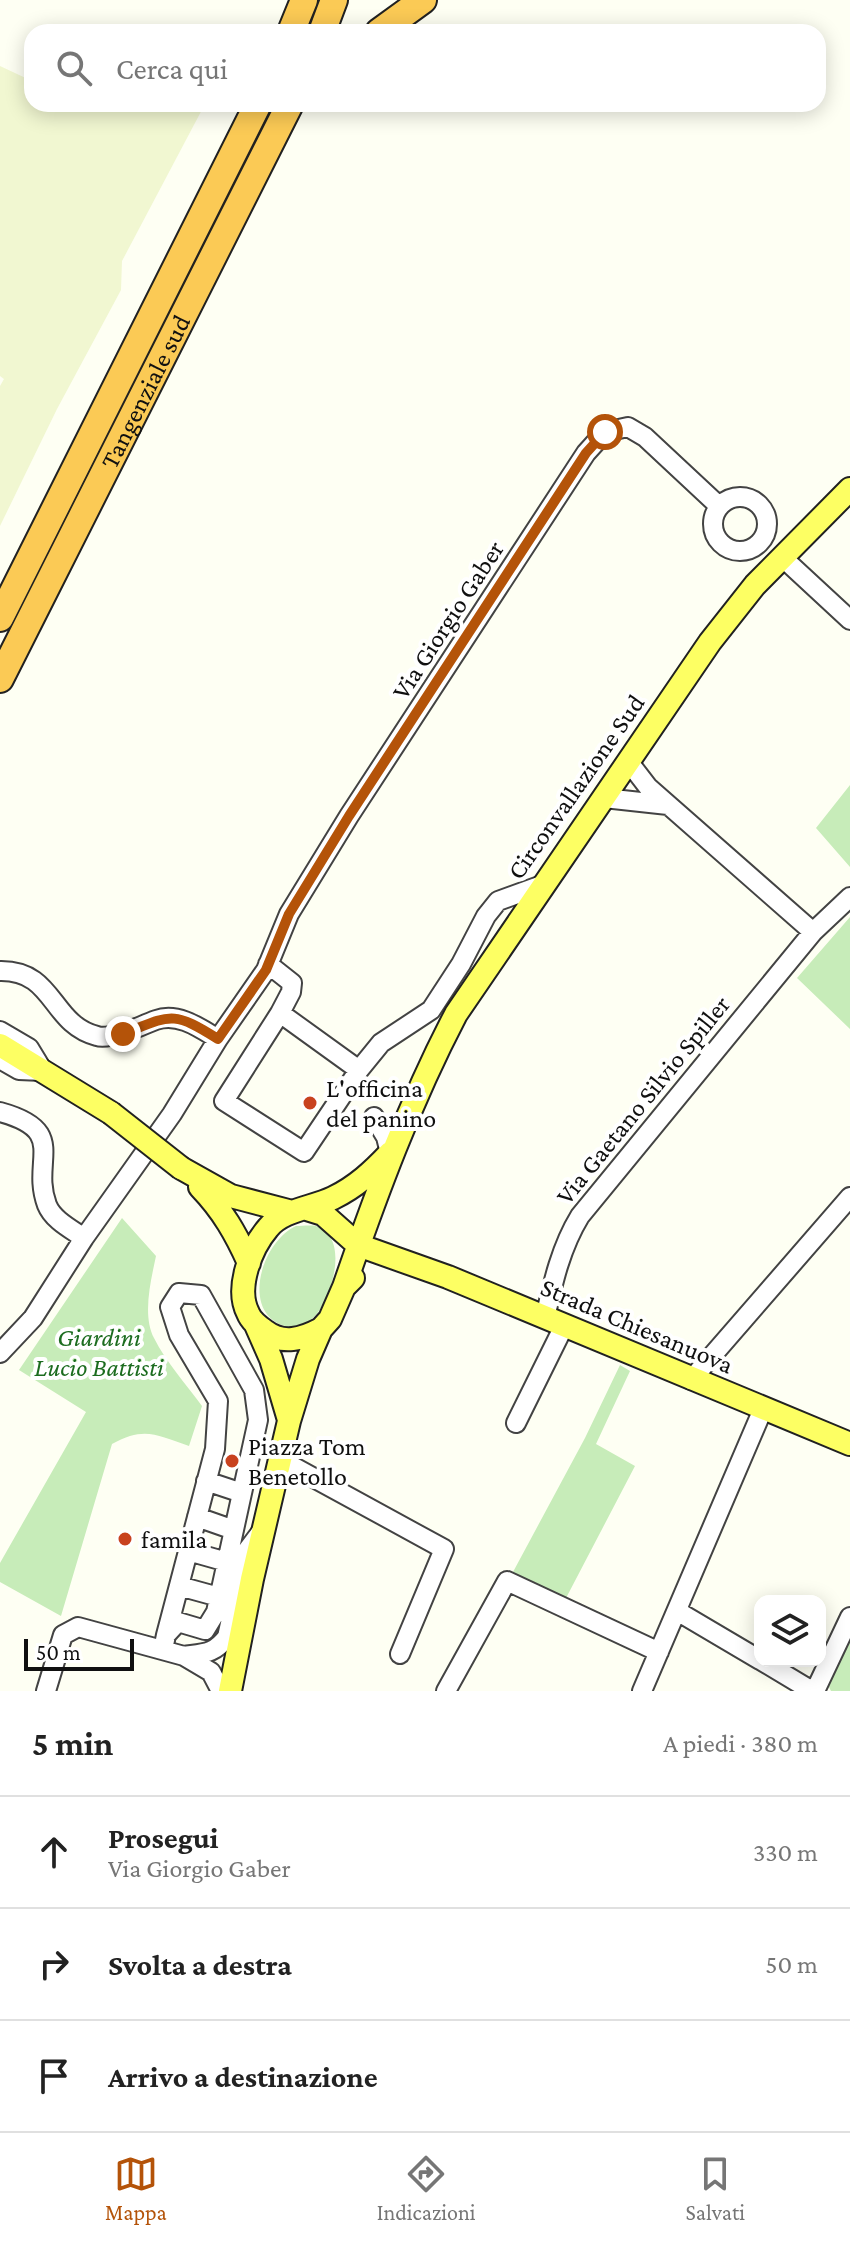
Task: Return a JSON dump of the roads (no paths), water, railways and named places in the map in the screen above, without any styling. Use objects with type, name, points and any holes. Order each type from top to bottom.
[{"type":"highway","points":[[294,24],[304,0]]},
{"type":"highway","points":[[325,24],[334,0]]},
{"type":"highway","points":[[390,24],[423,0]]},
{"type":"highway","name":"Tangenziale sud","points":[[0,618],[254,112]]},
{"type":"highway","name":"Tangenziale sud","points":[[0,679],[286,112]]},
{"type":"highway","points":[[202,274],[223,257],[278,144],[299,112]]},
{"type":"main road","name":"Circonvallazione Sud","points":[[358,1245],[392,1151],[456,1014],[710,642],[755,585],[850,489]]},
{"type":"main road","points":[[0,1045],[111,1113],[181,1168],[223,1213],[249,1263]]},
{"type":"main road","name":"Circonvallazione Sud","points":[[289,1421],[271,1359],[244,1304],[249,1263],[258,1241],[269,1226],[363,1180],[392,1151]]},
{"type":"main road","points":[[181,1168],[231,1196],[323,1214],[358,1245],[401,1262]]},
{"type":"main road","points":[[344,1287],[358,1245]]},
{"type":"main road","name":"Strada Chiesanuova","points":[[401,1262],[426,1268],[850,1444]]},
{"type":"main road","points":[[344,1287],[366,1267],[401,1262]]},
{"type":"main road","name":"Circonvallazione Sud","points":[[230,1691],[289,1421],[308,1359],[344,1287]]},
{"type":"main road","points":[[255,1323],[272,1336],[290,1340],[305,1338],[321,1329]]},
{"type":"street","name":"Via Giorgio Gaber","points":[[0,1353],[33,1318],[84,1238],[172,1114],[268,964],[289,914],[349,816],[586,453],[605,432],[628,427],[645,437],[719,506]]},
{"type":"street","points":[[782,557],[850,620]]},
{"type":"street","points":[[628,761],[648,787],[813,932]]},
{"type":"street","points":[[604,798],[668,805]]},
{"type":"street","points":[[268,964],[292,983],[291,992],[224,1101],[304,1152],[364,1064],[389,1036],[415,1023],[431,1010],[498,901],[542,885]]},
{"type":"street","name":"Via Gaetano Silvio Spiller","points":[[516,1423],[554,1322],[558,1264],[580,1216],[813,932],[850,897]]},
{"type":"street","points":[[0,971],[26,975],[44,987],[66,1019],[83,1031],[101,1038],[123,1034],[159,1018],[177,1018],[194,1024],[218,1039]]},
{"type":"street","points":[[280,1013],[364,1064]]},
{"type":"street","points":[[0,1031],[29,1048],[43,1071]]},
{"type":"street","points":[[0,1059],[19,1070],[43,1071]]},
{"type":"street","points":[[0,1112],[20,1117],[34,1126],[43,1143],[48,1206],[62,1223],[84,1238]]},
{"type":"street","points":[[374,1117],[392,1151]]},
{"type":"street","points":[[691,1380],[850,1197]]},
{"type":"street","points":[[179,1293],[201,1295],[254,1390],[258,1420],[216,1612],[205,1630],[178,1622],[164,1642],[215,1449],[218,1401],[179,1335],[170,1307],[179,1293]]},
{"type":"street","points":[[642,1691],[763,1409]]},
{"type":"street","points":[[215,1449],[250,1458]]},
{"type":"street","points":[[281,1460],[444,1549],[400,1654]]},
{"type":"street","points":[[206,1481],[242,1493]]},
{"type":"street","points":[[197,1517],[234,1530]]},
{"type":"street","points":[[184,1656],[218,1648],[227,1637],[246,1552],[264,1529]]},
{"type":"street","points":[[188,1551],[227,1562]]},
{"type":"street","points":[[446,1691],[507,1581],[659,1652]]},
{"type":"street","points":[[179,1586],[219,1597]]},
{"type":"street","points":[[677,1611],[754,1657]]},
{"type":"street","points":[[772,1667],[814,1691],[850,1617]]},
{"type":"street","points":[[46,1691],[63,1635],[78,1627],[164,1642],[204,1666],[218,1681],[221,1691]]},
{"type":"street","points":[[204,1666],[236,1662]]},
{"type":"place","name":"L'officina del panino","points":[[310,1103]]},
{"type":"place","name":"Piazza Tom Benetollo","points":[[232,1461]]},
{"type":"place","name":"famila","points":[[125,1539]]},
{"type":"park label","name":"Giardini Lucio Battisti","points":[[99,1352]]}]
